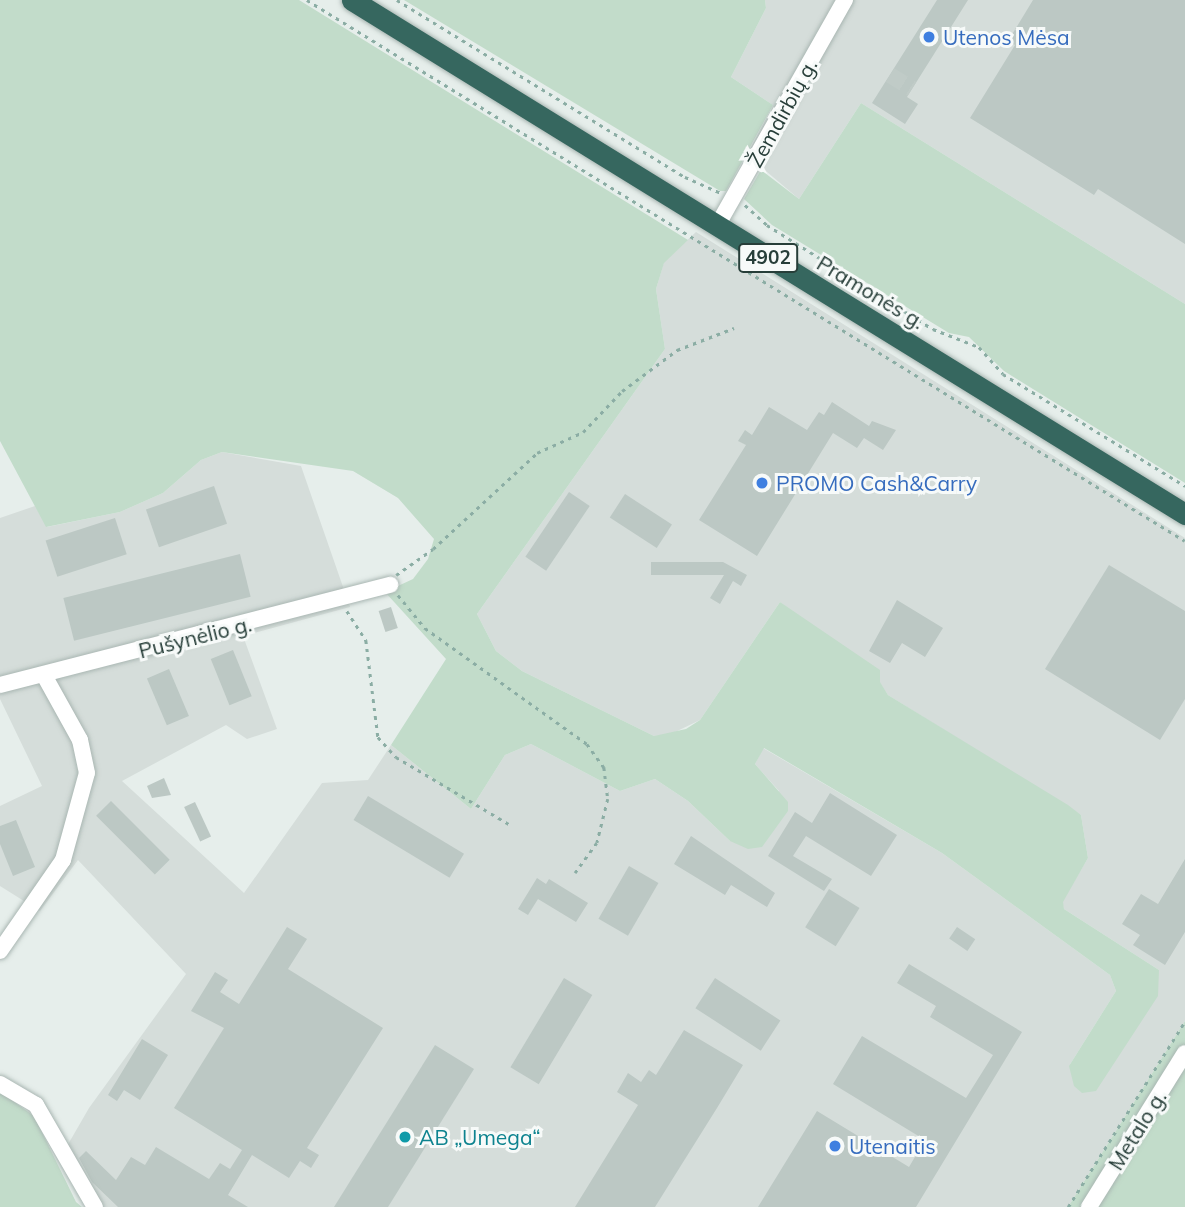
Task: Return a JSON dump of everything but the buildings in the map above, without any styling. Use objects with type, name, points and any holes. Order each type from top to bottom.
[{"type":"highway","name":"Pramonės g.","points":[[352,0],[1185,514]]},
{"type":"street","name":"Žemdirbių g.","points":[[717,226],[845,0]]},
{"type":"street","name":"Pušynėlio g.","points":[[0,685],[337,602],[390,585]]},
{"type":"street","points":[[0,951],[63,860],[87,773],[80,740],[44,675]]},
{"type":"street","name":"Metalo g.","points":[[1089,1207],[1185,1052]]},
{"type":"street","points":[[0,1084],[36,1105],[95,1207]]},
{"type":"path","points":[[307,0],[1185,541]]},
{"type":"path","points":[[397,0],[685,177],[733,198],[767,225],[933,328],[979,347],[1003,374],[1185,486]]},
{"type":"path","points":[[575,873],[597,843],[608,799],[604,767],[587,744],[425,628],[390,585],[401,568],[433,549],[537,453],[583,432],[622,391],[677,350],[734,328]]},
{"type":"path","points":[[337,602],[356,619],[366,640],[378,737],[396,757],[512,826]]},
{"type":"path","points":[[1069,1207],[1185,1021]]},
{"type":"shaded area","points":[[765,0],[1185,0],[1185,304],[861,103],[799,199],[747,155],[773,105],[731,77],[766,8]]},
{"type":"shaded area","points":[[696,232],[1185,538],[1185,1021],[1068,1207],[88,1207],[59,1160],[89,1108],[186,974],[78,860],[40,911],[0,886],[0,806],[42,786],[0,699],[0,518],[35,506],[47,527],[120,512],[163,493],[201,460],[222,452],[301,466],[350,607],[243,636],[277,729],[247,739],[226,725],[122,781],[244,893],[322,783],[368,780],[391,745],[471,809],[505,755],[531,744],[620,791],[655,779],[688,801],[730,841],[779,791],[755,764],[763,748],[942,853],[1110,975],[1116,991],[1069,1066],[1159,970],[1064,909],[1062,902],[1088,858],[1081,815],[888,695],[880,683],[780,602],[700,720],[669,735],[654,736],[522,671],[496,651],[477,614],[665,349],[656,289],[664,262]]},
{"type":"green space","points":[[0,0],[299,0],[688,240],[664,263],[656,289],[665,349],[477,614],[496,651],[522,671],[654,736],[686,729],[700,720],[780,602],[880,670],[880,682],[888,695],[1081,815],[1088,858],[1063,902],[1064,909],[1159,970],[1158,996],[1096,1091],[1082,1093],[1074,1086],[1069,1066],[1116,991],[1110,975],[942,853],[764,748],[755,764],[788,802],[788,811],[762,847],[748,849],[730,841],[688,801],[655,779],[620,791],[531,744],[505,755],[471,809],[391,745],[446,659],[385,592],[413,579],[428,559],[434,539],[398,498],[353,471],[222,452],[201,460],[163,493],[120,512],[46,527],[0,441]]},
{"type":"green space","points":[[404,0],[765,0],[766,8],[731,77],[773,105],[726,191],[720,191]]},
{"type":"green space","points":[[861,103],[1185,304],[1185,483],[1004,371],[969,337],[949,333],[772,225],[744,199],[761,170],[799,199]]},
{"type":"green space","points":[[1185,1021],[1185,1207],[1068,1207]]},
{"type":"green space","points":[[0,1092],[34,1116],[76,1202],[82,1207],[0,1207]]},
{"type":"tunnel","points":[[890,75],[912,89]]},
{"type":"place","name":"Utenos Mėsa","points":[[929,37]]},
{"type":"place","name":"PROMO Cash&Carry","points":[[762,483]]},
{"type":"place","name":"AB „Umega“","points":[[405,1137]]},
{"type":"place","name":"Utenaitis","points":[[835,1146]]}]
